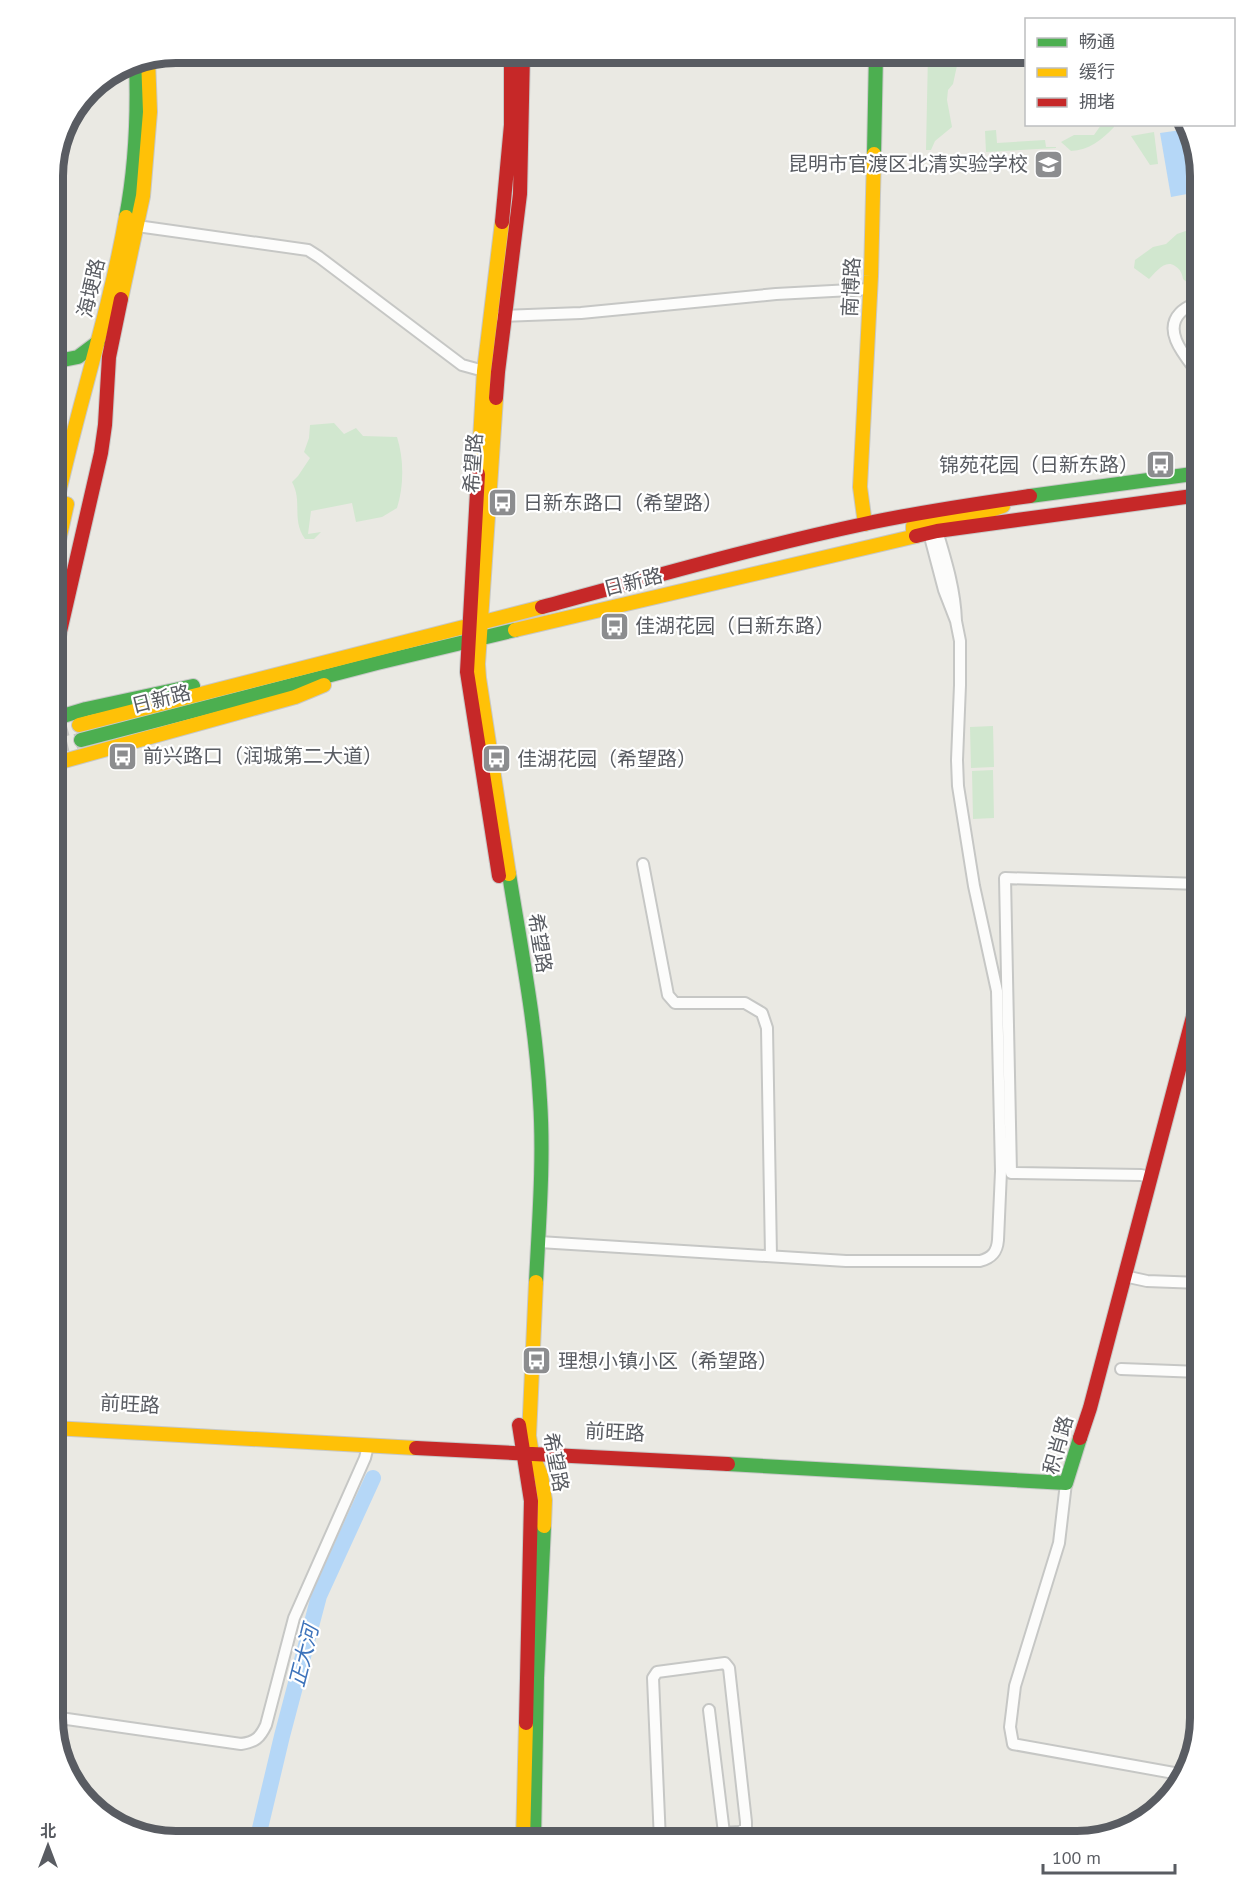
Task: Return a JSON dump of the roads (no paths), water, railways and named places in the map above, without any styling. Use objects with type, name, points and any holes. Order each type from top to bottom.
[{"type":"street","name":"希望路","points":[[511,63],[510,125],[497,315],[498,372],[475,625],[467,672],[525,1037],[531,1092],[531,1242],[519,1418],[526,1450],[541,1475],[545,1500],[530,1794],[524,1831]]},
{"type":"street","name":"希望路","points":[[475,625],[484,371],[520,194],[523,63]]},
{"type":"street","name":"南博路","points":[[865,524],[860,486],[870,289],[876,63]]},
{"type":"street","name":"海埂路","points":[[63,476],[77,418],[92,369],[105,343],[138,226],[148,153],[150,112],[148,67]]},
{"type":"street","name":"海埂路","points":[[105,343],[134,175],[137,127],[136,70]]},
{"type":"street","points":[[138,226],[308,250],[462,365],[484,371]]},
{"type":"street","points":[[497,315],[580,313],[776,294],[870,289]]},
{"type":"street","points":[[1190,307],[1178,315],[1173,324],[1176,342],[1190,362]]},
{"type":"street","points":[[63,361],[76,360],[105,343],[109,358],[108,396],[101,451],[63,619]]},
{"type":"street","points":[[63,579],[83,496],[99,401],[109,358]]},
{"type":"street","points":[[63,370],[92,369]]},
{"type":"street","points":[[63,436],[92,369]]},
{"type":"street","points":[[63,521],[91,391],[92,369]]},
{"type":"street","name":"日新路","points":[[79,725],[475,625],[797,539],[933,510],[1190,474]]},
{"type":"street","points":[[539,1242],[846,1261],[980,1262],[990,1257],[997,1248],[1001,1171],[997,991],[974,886],[958,786],[960,641],[930,533],[913,531],[913,525],[977,515],[1037,494]]},
{"type":"street","name":"日新路","points":[[81,740],[377,663],[867,546],[930,533],[1190,501]]},
{"type":"street","name":"希望路","points":[[473,641],[534,1035],[540,1090],[539,1242],[526,1450]]},
{"type":"street","name":"日新路","points":[[63,716],[244,675],[360,654]]},
{"type":"street","points":[[63,761],[295,697],[377,663]]},
{"type":"street","points":[[643,864],[668,995],[675,1003],[745,1003],[762,1013],[767,1028],[771,1256]]},
{"type":"street","points":[[1150,1177],[1011,1173],[1005,878],[1190,884]]},
{"type":"street","name":"积肖路","points":[[1175,1774],[1013,1744],[1010,1727],[1016,1686],[1059,1543],[1067,1480],[1089,1408],[1190,1027]]},
{"type":"street","points":[[1124,1276],[1147,1281],[1190,1283]]},
{"type":"street","points":[[1120,1369],[1190,1372]]},
{"type":"street","name":"前旺路","points":[[63,1420],[526,1450],[1067,1480]]},
{"type":"street","name":"前旺路","points":[[63,1429],[368,1446],[526,1450]]},
{"type":"street","points":[[63,1719],[241,1744],[253,1743],[261,1736],[266,1725],[294,1618],[365,1458],[368,1446]]},
{"type":"street","points":[[660,1831],[653,1678],[657,1672],[725,1663],[729,1668],[746,1822],[746,1828],[742,1831]]},
{"type":"street","points":[[709,1710],[724,1831]]},
{"type":"street","name":"希望路","points":[[530,1794],[533,1831]]},
{"type":"water","points":[[1180,130],[1189,161],[1190,193],[1171,197],[1160,133]]},
{"type":"waterway","name":"正大河","points":[[259,1831],[319,1596],[373,1478]]},
{"type":"tunnel","points":[[63,729],[79,725]]},
{"type":"tunnel","points":[[63,744],[81,740]]},
{"type":"place","name":"昆明市官渡区北清实验学校","points":[[1049,164]]},
{"type":"place","name":"锦苑花园（日新东路）","points":[[1160,465]]},
{"type":"place","name":"日新东路口（希望路）","points":[[502,503]]},
{"type":"place","name":"佳湖花园（日新东路）","points":[[614,626]]},
{"type":"place","name":"前兴路口（润城第二大道）","points":[[122,756]]},
{"type":"place","name":"佳湖花园（希望路）","points":[[496,759]]},
{"type":"place","name":"理想小镇小区（希望路）","points":[[537,1361]]}]
